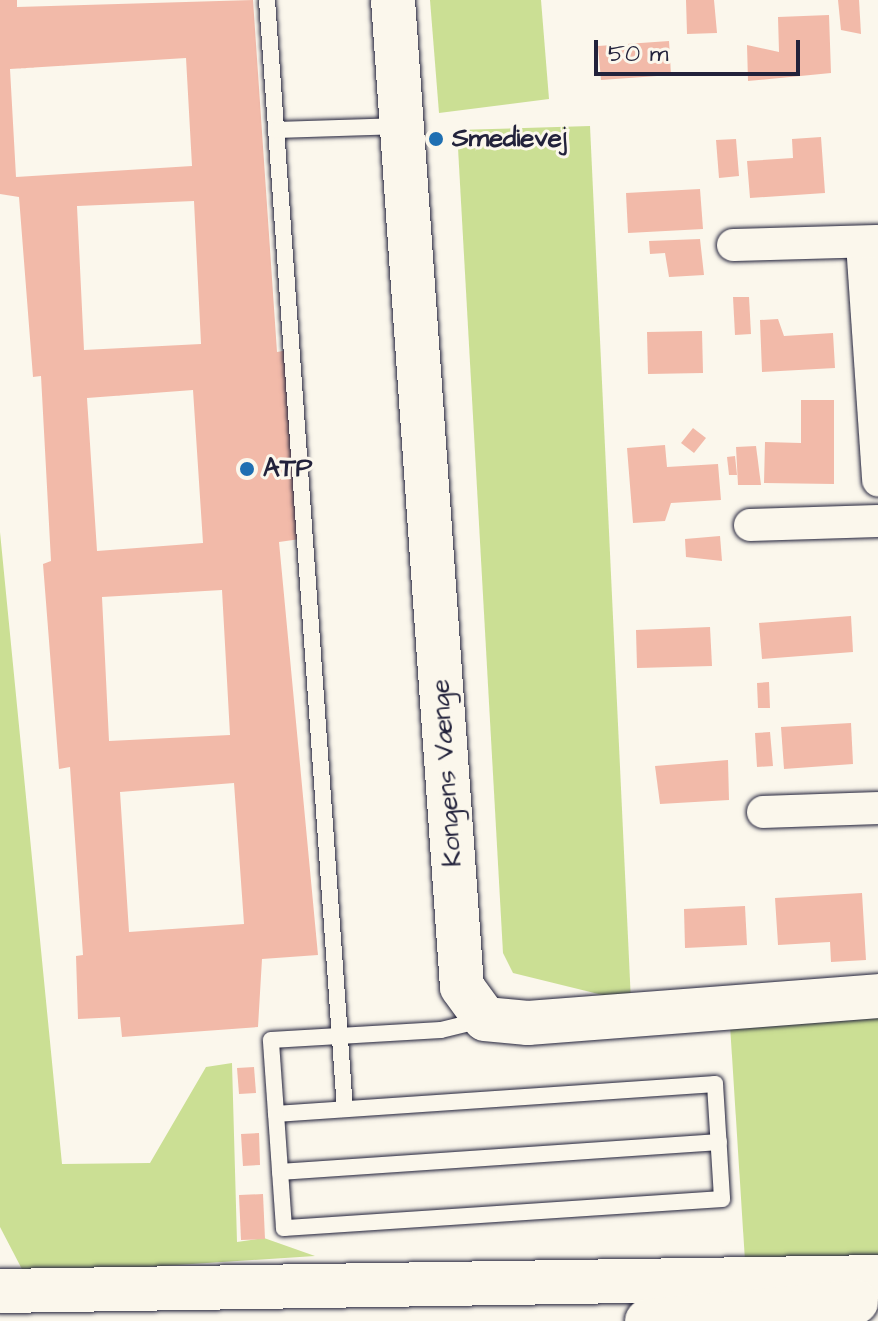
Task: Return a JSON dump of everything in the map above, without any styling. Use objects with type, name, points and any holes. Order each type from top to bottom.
[{"type":"main road","name":"Kongens Vænge","points":[[393,0],[462,987],[485,1019]]},
{"type":"main road","points":[[485,1019],[528,1023],[878,996]]},
{"type":"main road","points":[[0,1291],[878,1277]]},
{"type":"main road","points":[[647,1321],[878,1300]]},
{"type":"street","points":[[733,245],[870,242],[878,480]]},
{"type":"street","points":[[750,525],[878,521]]},
{"type":"street","points":[[763,812],[878,808]]},
{"type":"lane","points":[[267,0],[337,1036],[345,1109]]},
{"type":"lane","points":[[276,130],[403,126]]},
{"type":"lane","points":[[276,1114],[715,1084],[722,1199],[284,1228],[280,1172],[276,1114],[271,1040],[337,1036],[485,1019]]},
{"type":"lane","points":[[280,1172],[719,1142]]},
{"type":"green space","points":[[430,0],[541,0],[549,99],[439,113]]},
{"type":"green space","points":[[590,126],[631,1002],[513,973],[503,953],[457,130]]},
{"type":"green space","points":[[0,532],[62,1164],[150,1163],[206,1067],[232,1063],[237,1242],[264,1238],[315,1256],[25,1275],[0,1227]]},
{"type":"green space","points":[[878,1015],[878,1256],[745,1261],[730,1025]]},
{"type":"building","name":"ATP","points":[[0,0],[17,0],[17,7],[253,0],[277,352],[288,350],[300,539],[279,542],[318,955],[262,959],[258,1027],[122,1037],[120,1017],[78,1019],[76,956],[83,955],[70,767],[59,769],[43,564],[51,561],[41,376],[33,377],[19,197],[0,194]],"holes":[[[186,58],[192,166],[16,177],[10,69]],[[194,201],[201,344],[84,350],[77,206]],[[193,390],[203,543],[97,551],[87,398]],[[222,590],[230,735],[109,741],[102,597]],[[234,783],[244,924],[129,932],[120,792]]]},
{"type":"building","points":[[686,0],[714,0],[717,33],[687,34]]},
{"type":"building","points":[[838,0],[859,0],[861,34],[841,30]]},
{"type":"building","points":[[829,15],[831,73],[748,81],[747,45],[779,52],[778,17]]},
{"type":"building","points":[[669,41],[671,75],[601,80],[598,46]]},
{"type":"building","points":[[821,137],[825,193],[750,198],[747,161],[793,158],[792,139]]},
{"type":"building","points":[[736,139],[739,176],[719,178],[716,140]]},
{"type":"building","points":[[700,189],[703,229],[628,233],[626,193]]},
{"type":"building","points":[[700,239],[704,275],[669,277],[665,253],[650,254],[649,241]]},
{"type":"building","points":[[733,297],[749,297],[751,334],[735,335]]},
{"type":"building","points":[[778,319],[784,336],[833,333],[835,368],[762,372],[760,320]]},
{"type":"building","points":[[702,331],[703,373],[648,374],[647,332]]},
{"type":"building","points":[[801,400],[834,400],[834,484],[764,483],[765,442],[801,443]]},
{"type":"building","points":[[693,428],[706,438],[694,453],[681,443]]},
{"type":"building","points":[[665,445],[667,467],[718,464],[721,500],[671,503],[665,521],[633,523],[627,448]]},
{"type":"building","points":[[756,446],[761,485],[738,485],[736,447]]},
{"type":"building","points":[[735,456],[737,475],[729,475],[727,457]]},
{"type":"building","points":[[720,536],[722,561],[686,557],[685,539]]},
{"type":"building","points":[[851,616],[853,652],[762,659],[759,623]]},
{"type":"building","points":[[710,627],[712,666],[637,668],[636,630]]},
{"type":"building","points":[[769,682],[770,708],[758,708],[757,683]]},
{"type":"building","points":[[851,723],[853,764],[784,769],[781,727]]},
{"type":"building","points":[[770,732],[773,766],[757,767],[755,733]]},
{"type":"building","points":[[728,760],[729,800],[660,804],[655,766]]},
{"type":"building","points":[[862,893],[866,960],[831,962],[830,942],[778,945],[775,898]]},
{"type":"building","points":[[745,906],[747,945],[685,948],[684,909]]},
{"type":"building","points":[[254,1067],[256,1093],[239,1094],[237,1068]]},
{"type":"building","points":[[259,1133],[260,1165],[243,1166],[241,1134]]},
{"type":"building","points":[[263,1194],[265,1239],[241,1240],[239,1195]]},
{"type":"place","name":"Smedievej","points":[[436,139]]},
{"type":"place","name":"ATP","points":[[247,469]]}]
